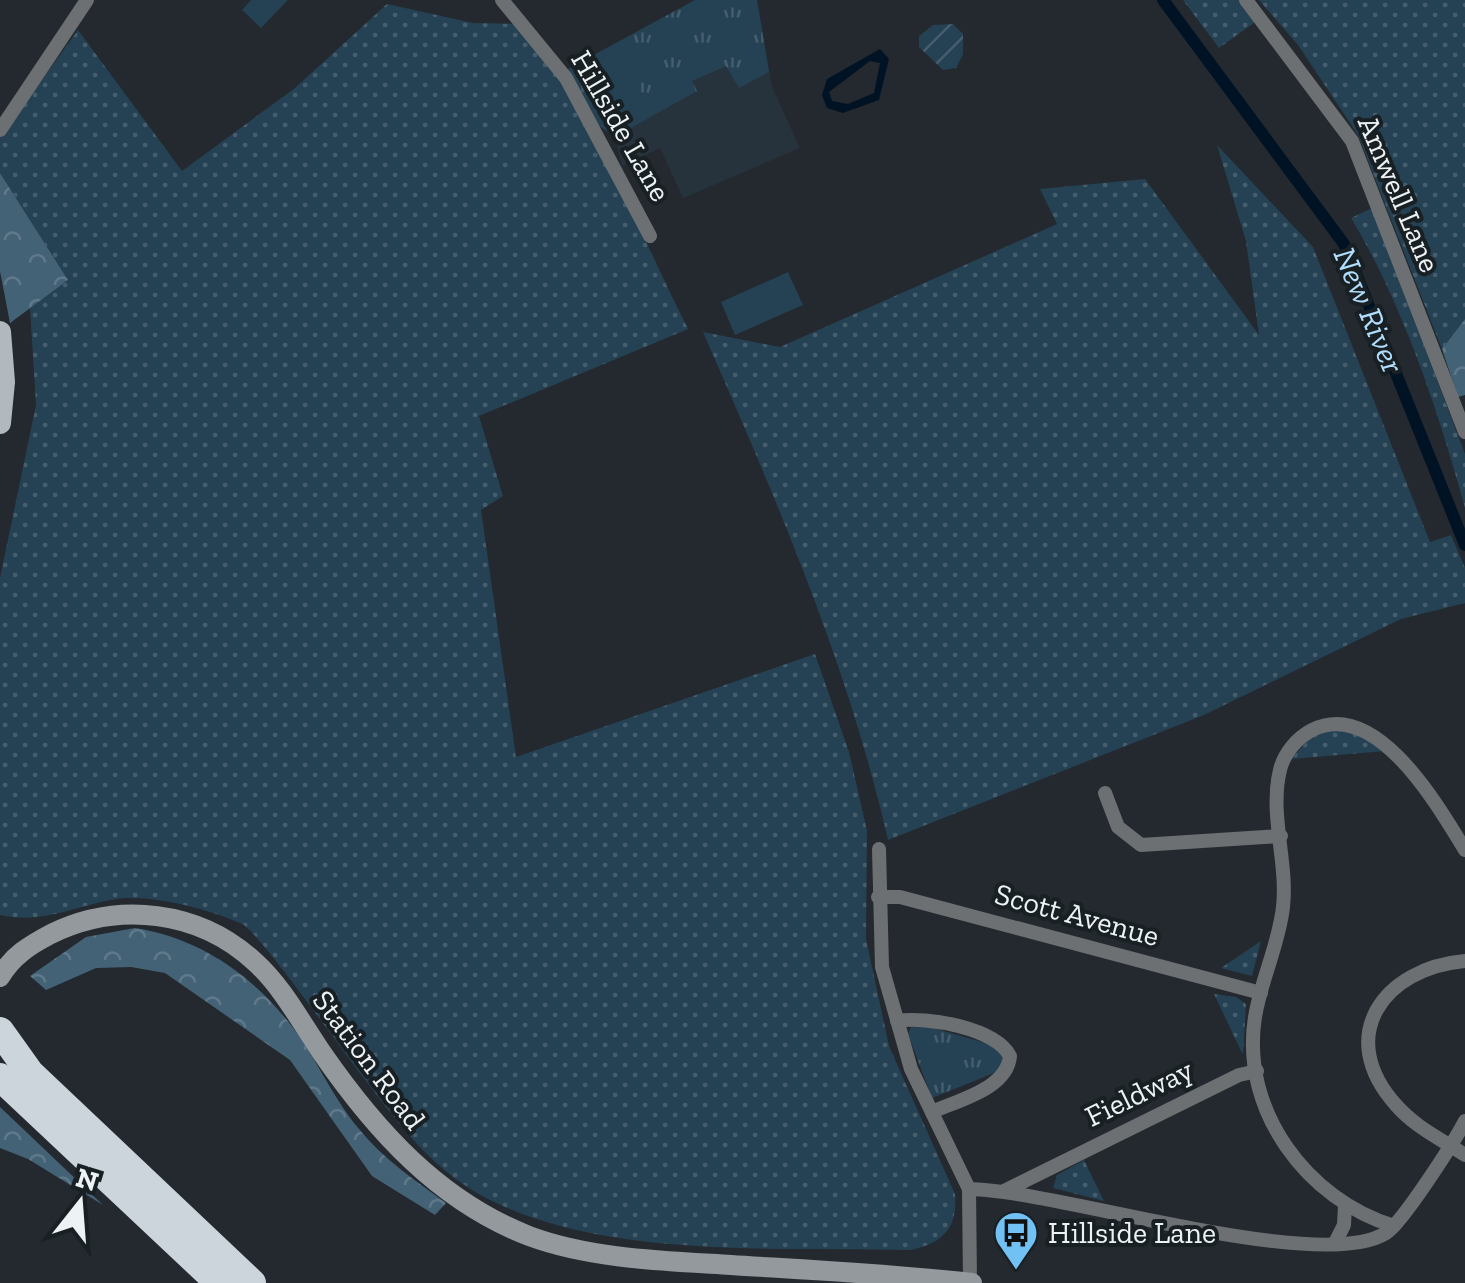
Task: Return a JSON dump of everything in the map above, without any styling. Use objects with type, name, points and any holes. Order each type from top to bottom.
[{"type":"highway","points":[[0,1031],[30,1072],[252,1283]]},
{"type":"highway","points":[[0,1077],[219,1283]]},
{"type":"main road","points":[[0,332],[0,423]]},
{"type":"main road","name":"Station Road","points":[[0,947],[27,946],[85,920],[140,914],[178,920],[221,936],[257,963],[339,1078],[406,1158],[486,1217],[532,1237],[586,1250],[676,1262],[971,1283]]},
{"type":"main road","name":"Station Road","points":[[0,977],[27,946]]},
{"type":"street","points":[[0,130],[87,0]]},
{"type":"street","name":"Hillside Lane","points":[[502,0],[566,78],[650,236]]},
{"type":"street","name":"Amwell Lane","points":[[1246,0],[1352,142],[1465,432]]},
{"type":"street","points":[[1394,1226],[1345,1205],[1312,1178],[1284,1143],[1262,1097],[1254,1033],[1283,906],[1277,784],[1282,762],[1304,735],[1342,723],[1360,727],[1383,741],[1465,850]]},
{"type":"street","points":[[1105,794],[1118,827],[1141,845],[1281,836]]},
{"type":"street","points":[[879,848],[882,967],[911,1069],[968,1189],[971,1283]]},
{"type":"street","name":"Scott Avenue","points":[[878,897],[919,902],[1261,993]]},
{"type":"street","points":[[1465,961],[1423,967],[1398,981],[1382,1000],[1370,1037],[1372,1062],[1394,1103],[1465,1155]]},
{"type":"street","points":[[897,1020],[916,1019],[998,1040],[1010,1056],[1009,1068],[995,1082],[932,1112]]},
{"type":"street","name":"Fieldway","points":[[1003,1192],[1222,1083],[1256,1071]]},
{"type":"street","points":[[968,1189],[1262,1239],[1335,1243],[1369,1240],[1394,1226],[1465,1121]]},
{"type":"street","points":[[1048,1170],[1050,1201]]},
{"type":"street","points":[[1335,1243],[1344,1225],[1345,1205]]},
{"type":"shaded area","points":[[695,0],[757,0],[772,87],[800,148],[683,198],[660,148],[622,166],[615,137],[598,125],[568,69]]},
{"type":"shaded area","points":[[880,49],[889,59],[879,100],[843,113],[827,108],[822,95],[827,79]],"holes":[[[870,61],[880,63],[874,93],[848,104],[832,101],[829,92]]]},
{"type":"green space","points":[[251,0],[288,0],[261,28],[242,10]]},
{"type":"green space","points":[[695,0],[757,0],[769,72],[739,88],[726,66],[692,81],[697,91],[615,137],[598,125],[568,69]]},
{"type":"green space","points":[[1183,0],[1241,0],[1258,20],[1219,48]]},
{"type":"green space","points":[[1259,0],[1465,0],[1465,319],[1442,349],[1358,135],[1298,45]]},
{"type":"green space","points":[[387,4],[473,23],[518,24],[545,58],[591,132],[688,329],[479,416],[503,496],[481,510],[516,757],[815,654],[849,752],[867,831],[866,939],[889,1046],[955,1194],[951,1225],[931,1243],[911,1250],[734,1248],[608,1236],[549,1223],[495,1202],[448,1173],[423,1150],[242,924],[195,908],[141,898],[110,900],[29,918],[0,915],[0,578],[36,405],[30,308],[68,280],[0,173],[0,138],[78,30],[182,171],[295,88]]},
{"type":"green space","points":[[953,24],[963,34],[963,54],[956,68],[943,70],[919,47],[919,36],[933,25]]},
{"type":"green space","points":[[618,50],[645,101],[612,119],[582,67]]},
{"type":"green space","points":[[1217,145],[1313,247],[1430,542],[1451,535],[1465,568],[1465,603],[1401,619],[1204,715],[888,840],[872,774],[831,645],[783,519],[703,332],[780,347],[1057,224],[1040,189],[1145,179],[1259,335],[1246,241]]},
{"type":"green space","points":[[0,173],[68,280],[10,323],[0,271]]},
{"type":"green space","points":[[1372,208],[1465,454],[1465,508],[1403,322],[1351,218]]},
{"type":"green space","points":[[788,272],[803,305],[735,335],[721,302]]},
{"type":"green space","points":[[1465,319],[1465,395],[1458,397],[1442,349]]},
{"type":"green space","points":[[1328,730],[1349,730],[1385,751],[1291,759],[1311,737]]},
{"type":"green space","points":[[135,928],[179,940],[219,959],[272,1002],[368,1140],[446,1203],[435,1215],[372,1176],[290,1060],[165,973],[131,967],[96,968],[46,990],[30,976],[86,937]]},
{"type":"green space","points":[[1261,941],[1252,976],[1221,968]]},
{"type":"green space","points":[[1214,994],[1236,997],[1246,1004],[1243,1055]]},
{"type":"green space","points":[[923,1025],[996,1046],[1004,1059],[999,1071],[932,1098],[908,1034],[911,1027]]},
{"type":"green space","points":[[0,1107],[103,1205],[28,1159],[0,1148]]},
{"type":"green space","points":[[1084,1160],[1104,1201],[1053,1188],[1057,1175]]},
{"type":"waterway","name":"New River","points":[[1163,0],[1344,244],[1465,545]]},
{"type":"place","name":"Hillside Lane","points":[[1016,1271]]}]
